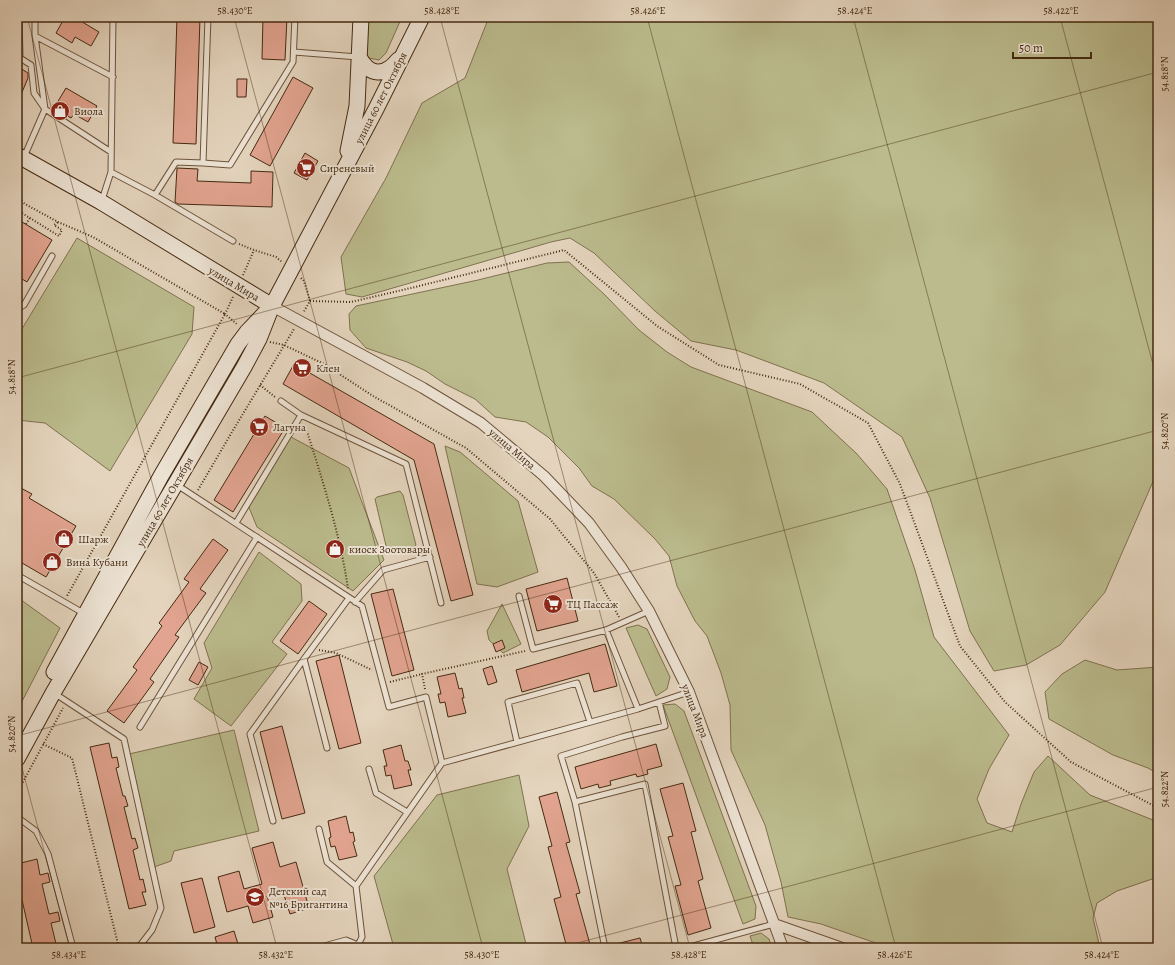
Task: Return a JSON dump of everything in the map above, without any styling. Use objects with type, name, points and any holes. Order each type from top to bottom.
[{"type":"main road","points":[[345,168],[357,106],[361,17]]},
{"type":"main road","name":"улица 60 лет Октября","points":[[17,758],[85,615],[161,476],[272,306],[376,109],[422,17]]},
{"type":"main road","points":[[359,57],[364,66],[371,71],[381,72],[391,69],[403,55]]},
{"type":"main road","points":[[357,106],[362,116],[368,115],[376,109]]},
{"type":"main road","name":"улица Мира","points":[[20,157],[101,202],[238,287],[272,306]]},
{"type":"main road","name":"улица 60 лет Октября","points":[[17,738],[49,691],[176,485],[244,367],[253,335]]},
{"type":"main road","points":[[161,476],[176,485]]},
{"type":"street","name":"улица Мира","points":[[272,306],[423,388],[481,424],[544,476],[589,523],[621,567],[648,611],[689,692],[782,948]]},
{"type":"street","points":[[774,924],[842,948]]},
{"type":"lane","points":[[19,17],[20,58],[31,65],[34,93],[45,109],[112,152]]},
{"type":"lane","points":[[20,157],[45,109],[35,36],[35,17]]},
{"type":"lane","points":[[101,202],[111,172],[113,17]]},
{"type":"lane","points":[[203,163],[208,17]]},
{"type":"lane","points":[[155,195],[176,162],[230,165],[293,62],[295,17]]},
{"type":"lane","points":[[35,36],[112,77]]},
{"type":"lane","points":[[294,52],[359,57]]},
{"type":"lane","points":[[111,172],[155,195],[233,241]]},
{"type":"lane","points":[[17,309],[24,305],[52,256]]},
{"type":"lane","points":[[281,401],[301,415],[406,464],[441,603]]},
{"type":"lane","points":[[236,523],[301,415]]},
{"type":"lane","points":[[176,485],[257,536],[362,606],[389,707],[426,696],[442,763]]},
{"type":"lane","points":[[140,727],[257,536]]},
{"type":"lane","points":[[355,602],[383,570],[430,557]]},
{"type":"lane","points":[[17,575],[85,615]]},
{"type":"lane","points":[[519,596],[533,649],[606,630],[648,611]]},
{"type":"lane","points":[[273,821],[250,734],[349,598]]},
{"type":"lane","points":[[606,630],[638,709]]},
{"type":"lane","points":[[304,659],[327,748]]},
{"type":"lane","points":[[517,742],[508,702],[577,683],[590,722]]},
{"type":"lane","points":[[49,691],[124,739],[161,908],[152,930],[138,948]]},
{"type":"lane","points":[[317,948],[346,940],[359,947],[362,937],[356,886],[442,763],[638,709],[689,692]]},
{"type":"lane","points":[[605,948],[575,802],[561,756],[622,737],[665,726],[659,702]]},
{"type":"lane","points":[[369,768],[376,793],[407,812]]},
{"type":"lane","points":[[575,802],[645,784],[676,948]]},
{"type":"lane","points":[[17,817],[36,831],[48,854],[73,948]]},
{"type":"lane","points":[[319,829],[327,862],[356,886]]},
{"type":"lane","points":[[686,948],[774,924]]},
{"type":"path","points":[[17,197],[25,204],[58,222],[93,237],[225,314],[253,335],[284,345],[324,364],[373,396],[466,448],[550,519],[594,573],[623,623]]},
{"type":"path","points":[[17,210],[59,236],[62,230],[54,225],[58,222]]},
{"type":"path","points":[[26,224],[30,218]]},
{"type":"path","points":[[64,602],[225,314],[254,250]]},
{"type":"path","points":[[310,301],[351,302],[564,250],[657,326],[719,365],[800,384],[868,423],[900,484],[960,646],[1005,702],[1071,762],[1158,808]]},
{"type":"path","points":[[260,385],[281,401]]},
{"type":"path","points":[[301,415],[326,491],[345,566],[349,598]]},
{"type":"path","points":[[312,649],[336,652],[381,675]]},
{"type":"path","points":[[383,684],[533,649]]},
{"type":"path","points":[[422,674],[426,696]]},
{"type":"path","points":[[17,793],[67,702]]},
{"type":"path","points":[[43,744],[72,758],[119,948]]},
{"type":"path","points":[[1156,948],[1158,939]]},
{"type":"green space","points":[[367,17],[402,17],[386,53],[379,60],[369,58],[365,52]]},
{"type":"green space","points":[[489,17],[1158,17],[1158,470],[1105,592],[1060,645],[1026,665],[994,671],[970,631],[930,498],[902,437],[824,383],[736,350],[691,341],[655,311],[594,253],[570,238],[551,242],[362,297],[346,294],[341,257],[386,178],[422,103],[465,78]]},
{"type":"green space","points":[[77,238],[194,307],[192,334],[110,471],[45,423],[17,420],[17,337]]},
{"type":"green space","points":[[569,262],[605,295],[639,330],[667,352],[691,367],[812,412],[857,454],[887,489],[915,570],[934,637],[1009,735],[989,769],[977,799],[987,823],[1012,832],[1034,772],[1048,756],[1090,795],[1153,820],[1158,824],[1158,877],[1117,891],[1097,903],[1093,918],[1100,948],[890,948],[821,924],[788,917],[781,882],[765,825],[731,750],[730,705],[721,673],[707,636],[695,621],[677,586],[669,556],[655,539],[614,499],[592,486],[579,468],[548,437],[526,422],[495,417],[475,399],[445,384],[426,371],[407,362],[366,348],[350,330],[349,314],[356,306],[478,280],[547,263]]},
{"type":"green space","points":[[291,437],[349,468],[384,560],[353,591],[257,527],[248,505]]},
{"type":"green space","points":[[445,446],[460,452],[518,501],[538,572],[497,587],[477,584]]},
{"type":"green space","points":[[400,491],[403,495],[416,545],[413,548],[391,553],[387,550],[375,499],[377,497]]},
{"type":"green space","points":[[259,552],[301,584],[302,601],[272,642],[287,654],[231,726],[194,699],[212,668],[204,643]]},
{"type":"green space","points":[[17,597],[60,628],[17,711]]},
{"type":"green space","points":[[502,604],[521,644],[503,653],[489,640],[487,631]]},
{"type":"green space","points":[[638,625],[647,629],[670,677],[667,689],[656,696],[626,628]]},
{"type":"green space","points":[[1085,660],[1117,670],[1158,667],[1158,774],[1148,768],[1113,755],[1049,719],[1045,692],[1062,674]]},
{"type":"green space","points":[[675,704],[684,711],[756,906],[755,919],[743,924],[663,705]]},
{"type":"green space","points":[[234,730],[259,831],[174,851],[171,861],[154,867],[129,754]]},
{"type":"green space","points":[[519,775],[529,826],[507,869],[527,948],[394,948],[374,876],[437,795]]},
{"type":"green space","points":[[761,933],[769,939],[772,948],[754,948],[750,936]]},
{"type":"building","points":[[65,17],[74,17],[99,32],[91,46],[75,37],[72,43],[56,33]]},
{"type":"building","points":[[177,17],[200,17],[196,144],[173,143]]},
{"type":"building","points":[[263,17],[287,17],[285,60],[262,59]]},
{"type":"building","points":[[17,66],[28,73],[28,78],[17,104]]},
{"type":"building","points":[[293,77],[313,88],[270,166],[250,155]]},
{"type":"building","points":[[237,79],[247,79],[246,97],[237,97]]},
{"type":"building","points":[[66,88],[97,106],[88,122],[74,114],[71,118],[54,108]]},
{"type":"building","points":[[305,153],[318,161],[307,180],[294,173]]},
{"type":"building","points":[[177,168],[198,169],[197,181],[251,183],[251,171],[273,172],[272,207],[178,204],[175,202]]},
{"type":"building","points":[[17,219],[52,240],[27,282],[17,276]]},
{"type":"building","points":[[294,364],[434,444],[473,595],[451,601],[414,460],[283,384]]},
{"type":"building","points":[[265,416],[285,428],[233,512],[214,500]]},
{"type":"building","points":[[17,486],[32,494],[29,498],[76,526],[46,577],[17,560]]},
{"type":"building","points":[[213,539],[228,550],[200,589],[206,593],[175,635],[179,637],[150,679],[154,682],[124,723],[107,711],[137,670],[133,667],[162,626],[159,623],[189,582],[184,579]]},
{"type":"building","points":[[567,578],[578,621],[537,631],[526,589]]},
{"type":"building","points":[[393,589],[414,670],[392,676],[371,594]]},
{"type":"building","points":[[309,601],[327,614],[298,654],[280,641]]},
{"type":"building","points":[[502,640],[505,648],[496,652],[493,644]]},
{"type":"building","points":[[605,644],[617,686],[594,692],[589,673],[522,692],[516,670]]},
{"type":"building","points":[[339,655],[361,743],[339,749],[316,661]]},
{"type":"building","points":[[199,662],[208,667],[198,685],[189,680]]},
{"type":"building","points":[[492,666],[497,682],[488,685],[483,669]]},
{"type":"building","points":[[455,673],[459,689],[462,688],[464,698],[462,698],[466,713],[448,717],[445,702],[440,703],[438,694],[441,694],[437,677]]},
{"type":"building","points":[[282,726],[305,813],[282,819],[260,732]]},
{"type":"building","points":[[109,743],[112,758],[117,757],[119,767],[116,768],[123,796],[125,796],[128,806],[124,807],[132,839],[135,838],[138,848],[133,850],[140,880],[143,879],[146,892],[142,892],[146,905],[129,909],[90,747]]},
{"type":"building","points":[[656,744],[662,766],[647,770],[648,774],[637,777],[636,774],[610,781],[611,785],[599,788],[598,784],[581,789],[575,767]]},
{"type":"building","points":[[401,745],[405,761],[408,761],[411,770],[408,770],[412,785],[394,789],[391,775],[386,776],[384,766],[387,766],[383,750]]},
{"type":"building","points":[[683,783],[696,831],[691,832],[703,879],[698,881],[711,928],[688,935],[675,886],[681,885],[668,837],[673,836],[660,789]]},
{"type":"building","points":[[557,792],[570,842],[566,843],[580,893],[576,894],[591,948],[567,948],[554,899],[561,897],[548,847],[552,846],[539,797]]},
{"type":"building","points":[[346,816],[350,833],[353,832],[355,841],[353,842],[357,856],[339,860],[335,846],[331,847],[328,821]]},
{"type":"building","points":[[273,842],[280,867],[296,862],[309,908],[290,914],[283,892],[267,896],[273,917],[253,923],[248,906],[227,912],[218,877],[239,871],[244,889],[262,884],[252,848]]},
{"type":"building","points":[[37,859],[40,875],[48,873],[50,882],[42,884],[49,914],[58,912],[60,921],[51,923],[57,948],[33,948],[17,878],[17,864]]},
{"type":"building","points":[[202,878],[215,927],[194,933],[181,883]]},
{"type":"building","points":[[234,931],[238,944],[218,948],[215,937]]},
{"type":"building","points":[[640,938],[643,948],[612,948],[612,945]]},
{"type":"place","name":"Виола","points":[[60,111]]},
{"type":"place","name":"Сиреневый","points":[[306,168]]},
{"type":"place","name":"Клен","points":[[302,368]]},
{"type":"place","name":"Лагуна","points":[[259,427]]},
{"type":"place","name":"Шарж","points":[[64,539]]},
{"type":"place","name":"киоск Зоотовары","points":[[335,549]]},
{"type":"place","name":"Вина Кубани","points":[[52,562]]},
{"type":"place","name":"ТЦ Пассаж","points":[[553,604]]},
{"type":"place","name":"Детский сад №16 Бригантина","points":[[255,897]]}]
